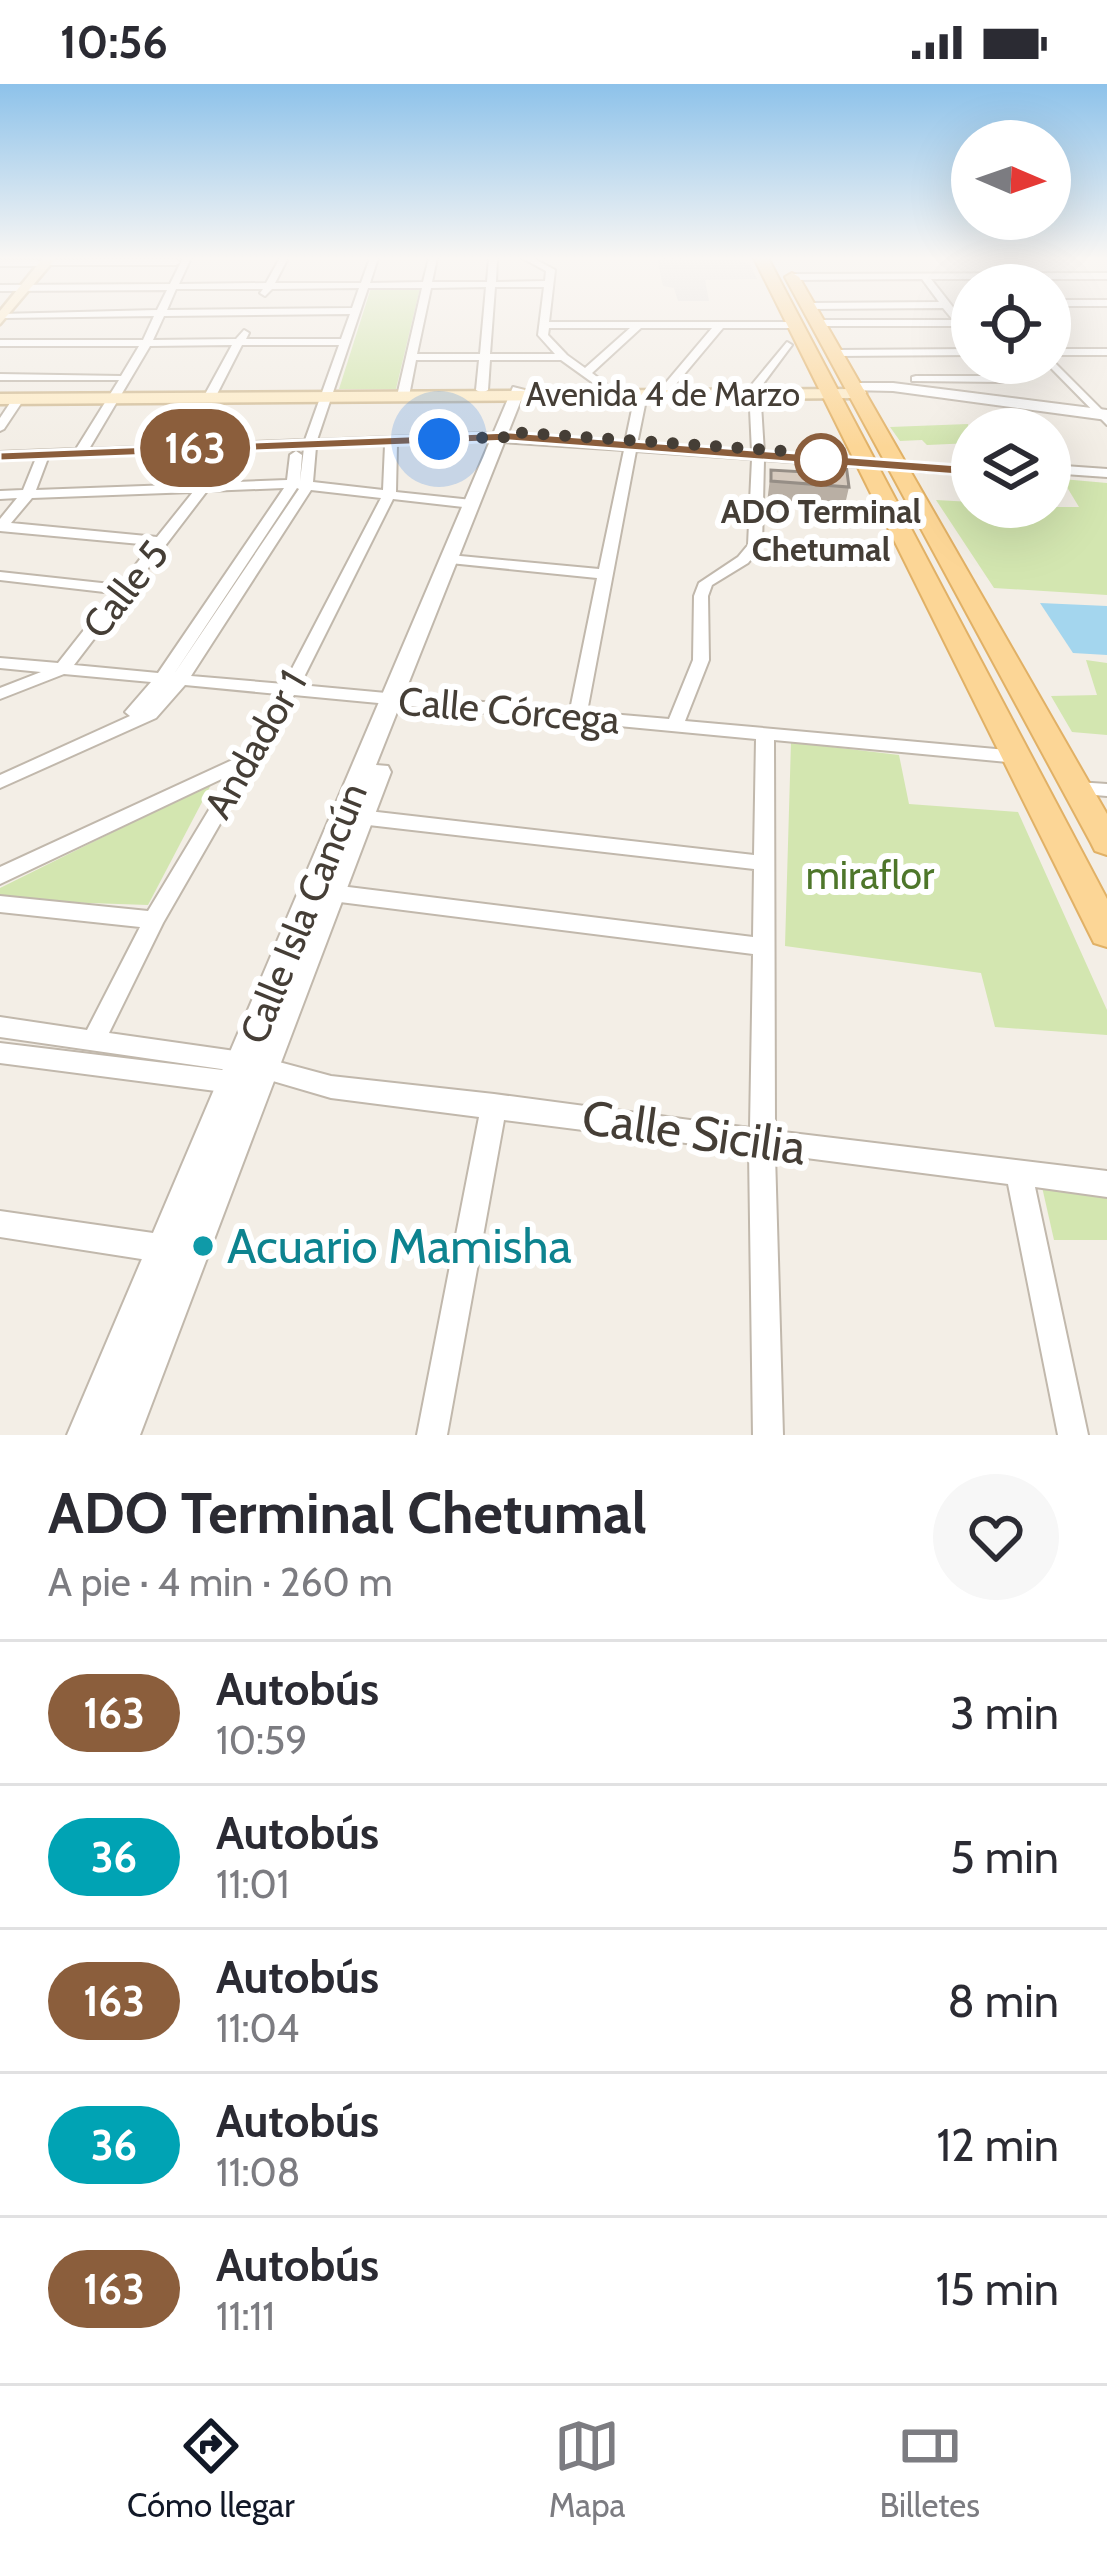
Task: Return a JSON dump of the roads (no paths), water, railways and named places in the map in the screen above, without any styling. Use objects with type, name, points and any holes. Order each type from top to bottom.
[{"type":"main road","points":[[802,321],[843,390],[896,462],[1107,843]]},
{"type":"main road","points":[[806,321],[843,390],[864,460],[1107,933]]},
{"type":"main road","name":"Avenida 4 de Marzo","points":[[6,398],[843,390]]},
{"type":"main road","name":"Avenida 4 de Marzo","points":[[613,392],[663,392]]},
{"type":"main road","name":"Avenida 4 de Marzo","points":[[404,393],[522,393]]},
{"type":"street","points":[[81,450],[151,321]]},
{"type":"street","points":[[211,395],[250,321]]},
{"type":"street","points":[[0,782],[150,714],[300,486],[305,441],[348,321]]},
{"type":"street","points":[[404,393],[419,321]]},
{"type":"street","points":[[482,390],[487,321]]},
{"type":"street","points":[[543,321],[543,335],[563,357],[613,392]]},
{"type":"street","points":[[675,725],[701,659],[701,596],[706,583],[743,560],[755,546],[754,391],[809,331],[861,321]]},
{"type":"street","points":[[543,325],[809,331],[951,349]]},
{"type":"street","points":[[663,392],[719,326]]},
{"type":"street","points":[[588,371],[637,327]]},
{"type":"street","points":[[809,331],[951,329]]},
{"type":"street","points":[[0,344],[341,342]]},
{"type":"street","points":[[1071,355],[1107,352]]},
{"type":"street","points":[[411,358],[563,357]]},
{"type":"street","points":[[908,367],[919,385],[951,383]]},
{"type":"street","points":[[0,377],[111,394]]},
{"type":"street","points":[[1071,381],[1105,419]]},
{"type":"street","points":[[1008,384],[1026,406]]},
{"type":"street","name":"Avenida 4 de Marzo","points":[[843,390],[919,385],[1105,419]]},
{"type":"street","name":"Avenida 4 de Marzo","points":[[843,390],[1105,419]]},
{"type":"street","name":"Calle Isla Cancún","points":[[256,1074],[352,816],[522,393]]},
{"type":"street","points":[[578,717],[640,394]]},
{"type":"street","points":[[0,427],[6,398]]},
{"type":"street","points":[[0,453],[506,434],[951,466]]},
{"type":"street","points":[[0,453],[506,434]]},
{"type":"street","name":"Calle Isla Cancún","points":[[456,560],[472,504],[506,434]]},
{"type":"street","name":"Andador 1","points":[[94,1040],[154,920],[289,690],[389,495],[391,440]]},
{"type":"street","name":"Calle 5","points":[[0,694],[62,669],[203,488],[212,448]]},
{"type":"street","points":[[0,526],[28,494],[43,454]]},
{"type":"street","points":[[1071,474],[1107,477]]},
{"type":"street","points":[[0,495],[300,486],[472,504]]},
{"type":"street","points":[[0,526],[162,542]]},
{"type":"street","points":[[456,560],[606,574]]},
{"type":"street","points":[[0,576],[124,590]]},
{"type":"street","name":"Calle Córcega","points":[[0,663],[1018,757]]},
{"type":"street","points":[[0,772],[140,709],[171,679]]},
{"type":"street","points":[[765,735],[762,1142],[767,1435]]},
{"type":"street","points":[[0,876],[244,761]]},
{"type":"street","points":[[1077,788],[1107,790]]},
{"type":"street","points":[[352,816],[763,863]]},
{"type":"street","name":"Calle Isla Cancún","points":[[87,1435],[178,1250],[256,1074],[332,893],[352,816]]},
{"type":"street","points":[[332,893],[762,947]]},
{"type":"street","points":[[0,904],[154,920]]},
{"type":"street","name":"Calle Sicilia","points":[[0,1027],[94,1040],[331,1087],[1107,1184]]},
{"type":"street","name":"Calle Sicilia","points":[[0,1053],[256,1074]]},
{"type":"street","points":[[432,1435],[494,1105]]},
{"type":"street","points":[[1019,1173],[1073,1435]]},
{"type":"street","points":[[0,1224],[178,1250]]},
{"type":"street","name":"Calle Isla Cancún","points":[[120,1435],[178,1250]]},
{"type":"water","points":[[1040,603],[1107,606],[1107,655],[1073,653]]},
{"type":"place","name":"ADO Terminal Chetumal","points":[[821,460]]},
{"type":"place","name":"Acuario Mamisha","points":[[203,1246]]},
{"type":"park label","name":"miraflor","points":[[870,875]]}]
